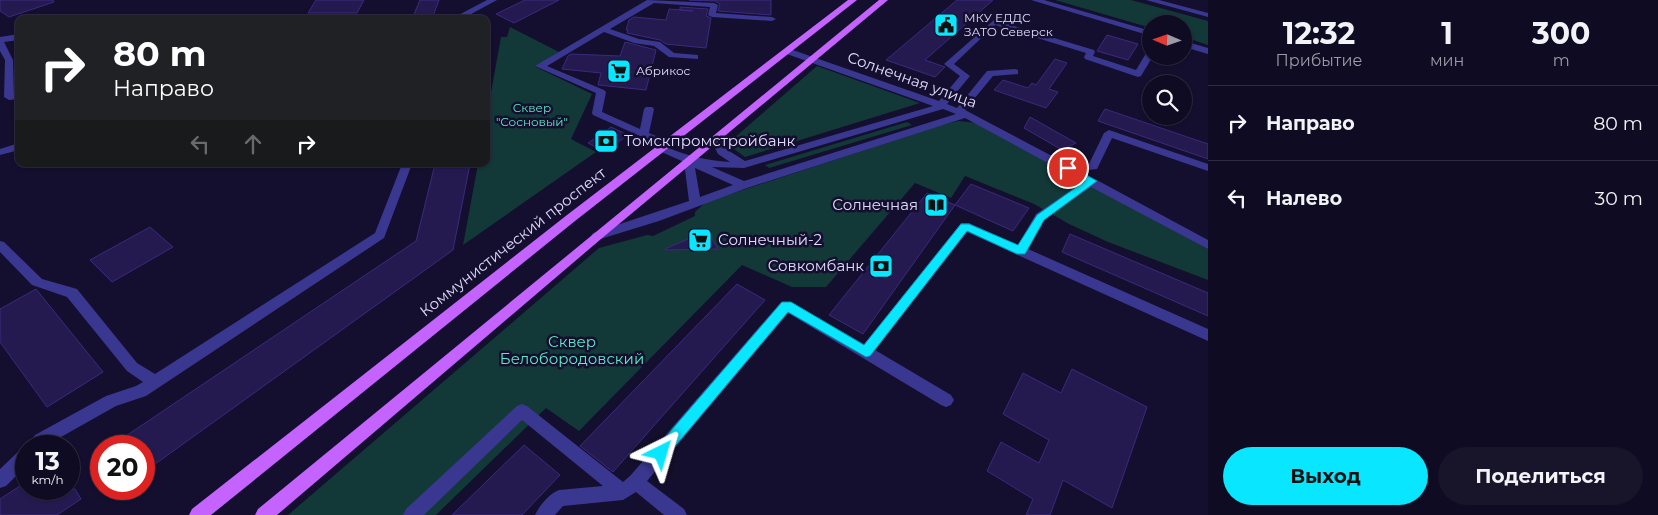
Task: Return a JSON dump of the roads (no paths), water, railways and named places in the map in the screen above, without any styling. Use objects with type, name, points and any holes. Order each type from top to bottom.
[{"type":"main road","name":"Коммунистический проспект","points":[[198,515],[663,146],[853,0]]},
{"type":"main road","points":[[264,515],[597,236],[884,0]]},
{"type":"street","points":[[463,15],[493,0]]},
{"type":"street","points":[[743,185],[689,162],[644,134],[597,113],[601,92],[540,66],[652,0],[714,5],[712,15],[772,19]]},
{"type":"street","points":[[1035,0],[1060,4],[1142,31]]},
{"type":"street","points":[[1150,0],[1208,15]]},
{"type":"street","points":[[689,162],[705,161],[726,166],[744,165],[942,105],[965,76],[949,64],[994,22],[1091,52],[1088,58],[1138,74],[1143,65]]},
{"type":"street","points":[[603,29],[637,41],[657,44],[672,54],[695,57]]},
{"type":"street","points":[[15,38],[0,41],[9,60],[8,97],[15,96]]},
{"type":"street","points":[[1192,46],[1208,51]]},
{"type":"street","name":"Солнечная улица","points":[[786,51],[962,113],[1068,168],[1208,245]]},
{"type":"street","points":[[597,236],[655,218],[743,185],[962,113],[990,73],[1015,72]]},
{"type":"street","points":[[644,134],[649,110]]},
{"type":"street","points":[[1068,168],[1092,167],[1109,133],[1208,168]]},
{"type":"street","points":[[715,138],[717,148],[732,160],[744,165]]},
{"type":"street","points":[[0,152],[15,147]]},
{"type":"street","points":[[689,162],[695,203]]},
{"type":"street","points":[[50,435],[111,401],[141,391],[380,235],[406,167]]},
{"type":"street","points":[[1021,251],[1040,217],[1092,181]]},
{"type":"street","points":[[866,352],[965,226],[1208,334]]},
{"type":"street","points":[[0,245],[37,282],[72,293],[132,367],[156,381]]},
{"type":"street","points":[[544,515],[559,498],[630,487],[786,306],[946,400]]},
{"type":"street","points":[[412,515],[522,411],[630,487],[678,515]]},
{"type":"street","points":[[0,480],[15,466]]},
{"type":"place","name":"МКУ ЕДДС ЗАТО Северск","points":[[946,25]]},
{"type":"place","name":"Абрикос","points":[[619,71]]},
{"type":"place","name":"Томскпромстройбанк","points":[[606,141]]},
{"type":"place","name":"Солнечная","points":[[936,205]]},
{"type":"place","name":"Солнечный-2","points":[[700,240]]},
{"type":"place","name":"Совкомбанк","points":[[881,266]]},
{"type":"park label","name":"Сквер \"Сосновый\"","points":[[532,115]]},
{"type":"park label","name":"Сквер Белобородовский","points":[[572,350]]}]
